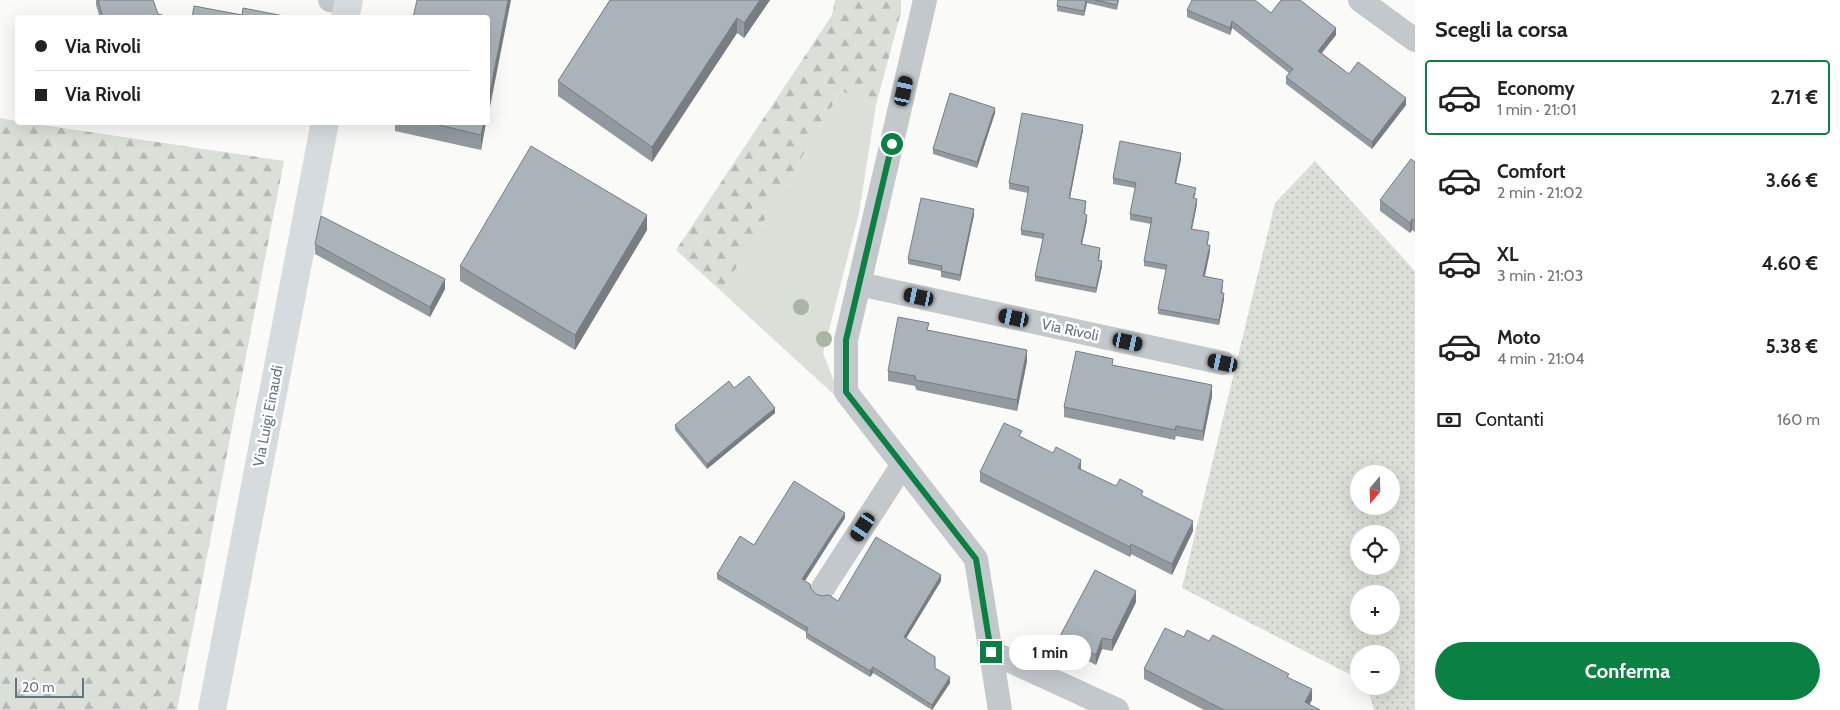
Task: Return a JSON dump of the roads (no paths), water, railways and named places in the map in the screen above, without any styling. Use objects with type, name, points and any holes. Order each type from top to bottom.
[{"type":"main road","name":"Via Luigi Einaudi","points":[[212,710],[324,125]]},
{"type":"street","points":[[925,0],[846,340],[846,392],[976,559],[1000,710]]},
{"type":"street","points":[[1360,0],[1415,40]]},
{"type":"street","name":"Via Rivoli","points":[[859,284],[1223,363]]},
{"type":"street","points":[[824,588],[902,466]]},
{"type":"street","points":[[991,652],[1117,710]]}]
